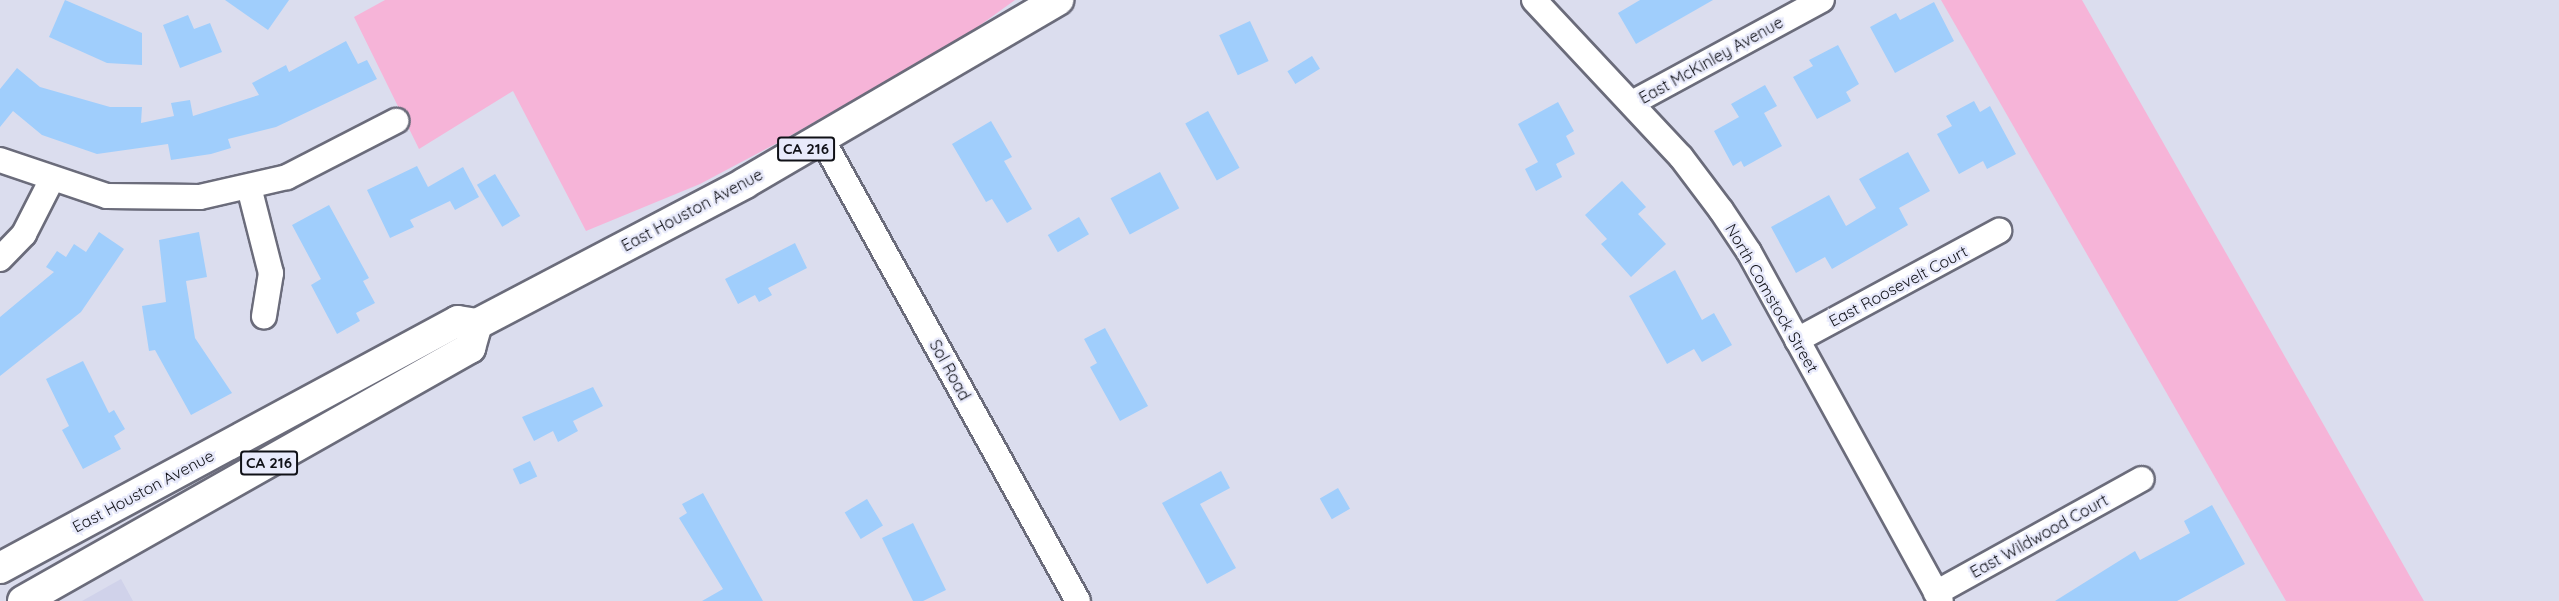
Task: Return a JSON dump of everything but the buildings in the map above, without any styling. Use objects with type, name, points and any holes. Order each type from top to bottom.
[{"type":"main road","name":"East Houston Avenue","points":[[0,568],[458,321],[477,324],[822,140],[1058,0]]},
{"type":"main road","name":"CA 216","points":[[22,601],[470,348],[477,324]]},
{"type":"street","name":"North Comstock Street","points":[[1534,0],[1632,103],[1721,210],[1797,340],[1939,597]]},
{"type":"street","name":"East McKinley Avenue","points":[[1632,103],[1822,0]]},
{"type":"street","points":[[0,160],[51,181],[107,196],[152,199],[249,188],[286,177],[396,121]]},
{"type":"street","name":"Sol Road","points":[[822,140],[1078,601]]},
{"type":"street","points":[[0,259],[24,234],[51,181]]},
{"type":"street","points":[[249,188],[271,273],[264,316]]},
{"type":"street","name":"East Roosevelt Court","points":[[1797,340],[1999,231]]},
{"type":"street","name":"East Wildwood Court","points":[[1939,597],[2142,480]]},
{"type":"shaded area","points":[[385,0],[1015,0],[961,39],[781,141],[700,184],[586,231],[513,91],[419,149],[354,17]]},
{"type":"shaded area","points":[[1941,0],[2082,0],[2424,601],[2286,601]]},
{"type":"shaded area","points":[[121,579],[133,601],[82,601]]}]
